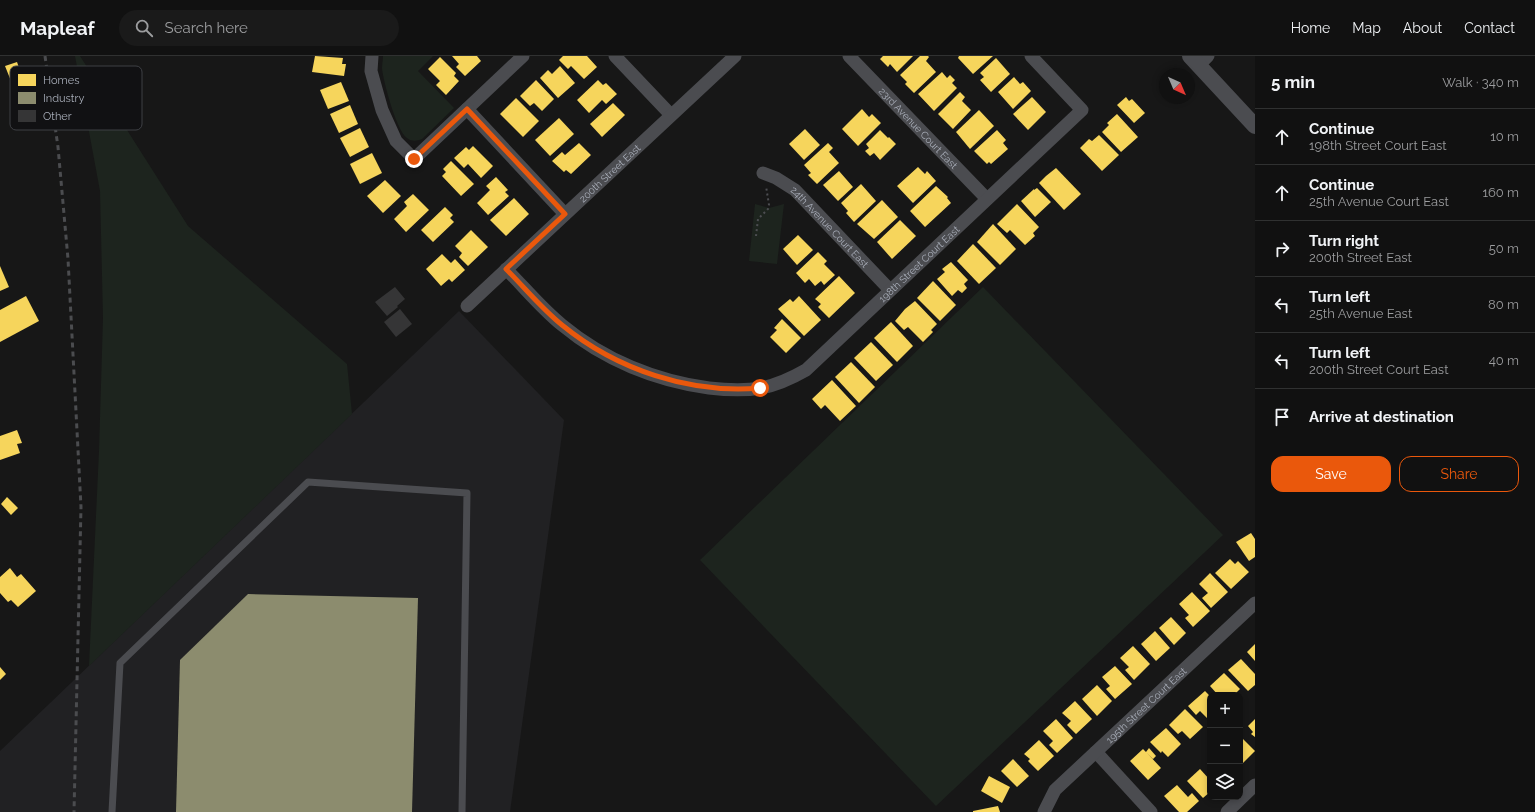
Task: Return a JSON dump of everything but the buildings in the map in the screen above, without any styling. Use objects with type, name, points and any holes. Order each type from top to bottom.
[{"type":"street","points":[[372,56],[372,71],[382,110],[396,141],[414,159],[523,56]]},
{"type":"street","points":[[615,56],[671,115]]},
{"type":"street","name":"200th Street East","points":[[467,306],[735,56]]},
{"type":"street","name":"23rd Avenue Court East","points":[[851,56],[987,199]]},
{"type":"street","name":"198th Street Court East","points":[[506,269],[562,325],[586,342],[624,363],[654,376],[688,385],[740,390],[760,388],[793,378],[806,370],[1082,110],[1031,56]]},
{"type":"street","points":[[1199,59],[1255,126]]},
{"type":"street","points":[[467,109],[565,214]]},
{"type":"street","name":"24th Avenue Court East","points":[[763,173],[776,178],[795,190],[890,290]]},
{"type":"street","name":"195th Street Court East","points":[[1044,812],[1055,790],[1255,603]]},
{"type":"street","points":[[1096,752],[1151,812]]},
{"type":"street","points":[[1227,812],[1255,786]]},
{"type":"lane","points":[[112,812],[120,663],[308,482],[467,493],[462,812]]},
{"type":"path","points":[[756,236],[759,218],[768,209],[769,205],[763,173]]},
{"type":"shaded area","points":[[75,56],[80,56],[86,66],[77,66]]},
{"type":"shaded area","points":[[383,56],[433,56],[418,71],[454,108],[422,139],[414,141],[407,138],[399,126],[391,106],[385,84],[382,68]]},
{"type":"shaded area","points":[[89,130],[127,130],[188,226],[347,364],[352,414],[89,666],[99,451],[103,318],[100,191]]},
{"type":"shaded area","points":[[755,204],[769,208],[784,204],[777,264],[749,261]]},
{"type":"shaded area","points":[[983,287],[1223,535],[936,806],[700,560]]},
{"type":"shaded area","points":[[459,311],[564,420],[510,812],[0,812],[0,751]]},
{"type":"railway","points":[[45,56],[46,66]]},
{"type":"railway","points":[[56,130],[68,259],[81,507],[74,812]]},
{"type":"route","points":[[414,159],[467,109],[565,214],[506,269],[562,325],[586,342],[610,356],[654,376],[688,385],[719,389],[740,390],[760,388]]}]
